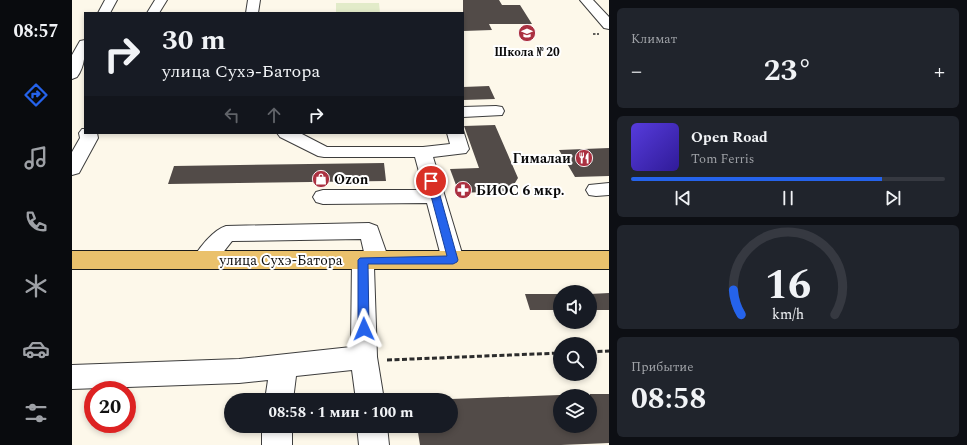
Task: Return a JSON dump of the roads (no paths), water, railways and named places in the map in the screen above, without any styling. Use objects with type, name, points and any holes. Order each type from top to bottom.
[{"type":"main road","name":"улица Сухэ-Батора","points":[[72,260],[609,260]]},
{"type":"street","points":[[105,12],[111,0]]},
{"type":"street","points":[[154,12],[161,0]]},
{"type":"street","points":[[252,12],[254,0]]},
{"type":"street","points":[[589,3],[609,5]]},
{"type":"street","points":[[589,3],[609,25]]},
{"type":"street","points":[[72,74],[84,46]]},
{"type":"street","points":[[464,112],[496,111]]},
{"type":"street","points":[[72,124],[78,125],[84,129]]},
{"type":"street","points":[[72,169],[89,138],[88,134]]},
{"type":"street","points":[[290,134],[304,138],[324,152],[424,152],[460,149],[456,134]]},
{"type":"street","points":[[424,152],[453,260]]},
{"type":"street","points":[[323,197],[435,196]]},
{"type":"street","points":[[369,393],[365,359],[371,260]]},
{"type":"street","points":[[72,377],[239,371],[365,359]]},
{"type":"street","points":[[280,393],[284,366]]},
{"type":"street","points":[[277,433],[277,445]]},
{"type":"street","points":[[373,433],[374,445]]},
{"type":"place","name":"Школа № 20","points":[[527,33]]},
{"type":"place","name":"Гималаи","points":[[584,158]]},
{"type":"place","name":"Ozon","points":[[321,179]]},
{"type":"place","name":"БИОС 6 мкр.","points":[[463,190]]}]
